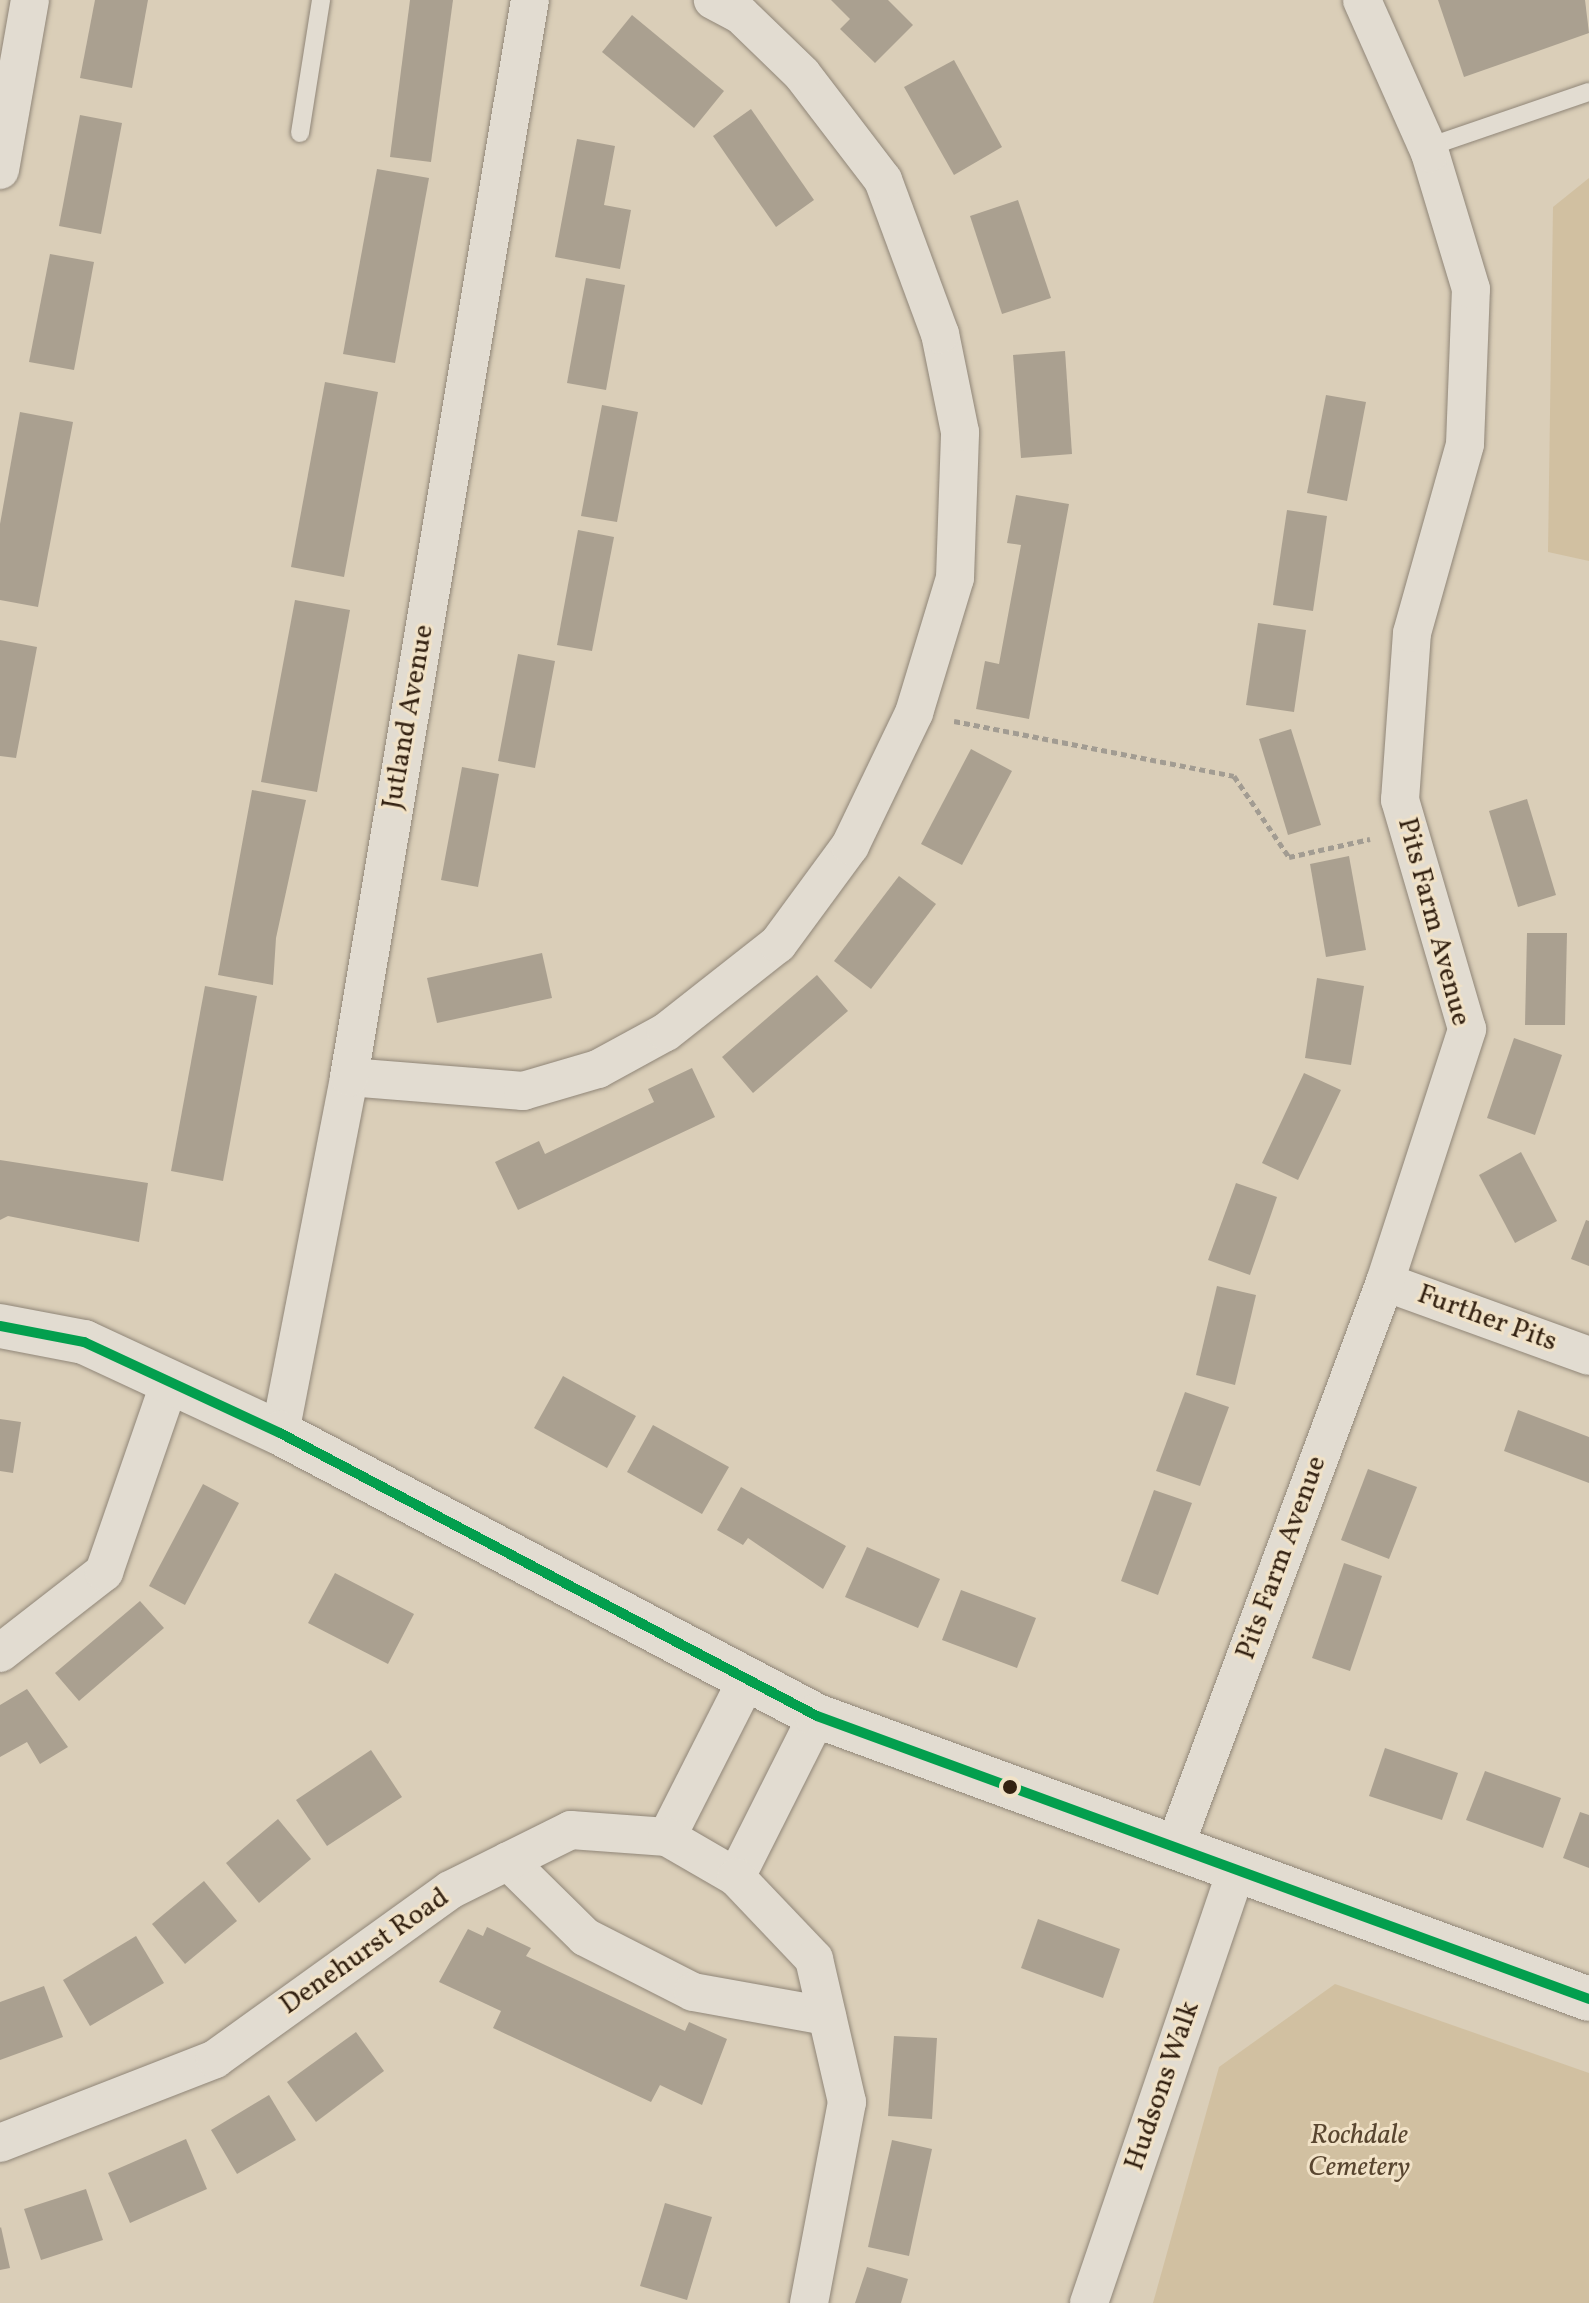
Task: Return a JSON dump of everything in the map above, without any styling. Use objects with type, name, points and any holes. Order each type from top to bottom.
[{"type":"main road","points":[[0,1326],[84,1342],[280,1433],[817,1716],[1589,1999]]},
{"type":"street","points":[[0,170],[30,0]]},
{"type":"street","name":"Jutland Avenue","points":[[280,1433],[349,1077],[530,0]]},
{"type":"street","points":[[349,1077],[523,1091],[598,1069],[666,1032],[778,944],[850,846],[914,713],[955,578],[960,432],[940,334],[883,180],[802,74],[741,15],[713,0]]},
{"type":"street","name":"Pits Farm Avenue","points":[[1175,1846],[1385,1282],[1467,1029],[1400,800],[1412,633],[1465,444],[1471,289],[1429,150],[1362,0]]},
{"type":"street","name":"Further Pits","points":[[1385,1282],[1589,1356]]},
{"type":"street","points":[[0,1653],[104,1572],[170,1381]]},
{"type":"street","points":[[667,1837],[747,1679]]},
{"type":"street","points":[[736,1877],[817,1716]]},
{"type":"street","name":"Denehurst Road","points":[[0,2143],[215,2059],[450,1890],[571,1830],[667,1837],[736,1877],[814,1959],[847,2102],[809,2303]]},
{"type":"street","points":[[508,1861],[585,1937],[693,1992],[827,2016]]},
{"type":"street","name":"Hudsons Walk","points":[[1089,2303],[1237,1869]]},
{"type":"lane","points":[[300,133],[321,0]]},
{"type":"lane","points":[[1429,150],[1589,92]]},
{"type":"path","points":[[914,713],[1234,776],[1289,857],[1409,831]]},
{"type":"green space","points":[[1589,178],[1589,561],[1548,552],[1553,207]]},
{"type":"green space","name":"Rochdale Cemetery","points":[[1335,1984],[1589,2073],[1589,2303],[1153,2303],[1219,2067]]},
{"type":"building","points":[[95,0],[148,0],[132,88],[80,78]]},
{"type":"building","points":[[410,0],[453,0],[431,162],[390,157]]},
{"type":"building","points":[[831,0],[888,0],[913,25],[875,63],[840,29],[850,19]]},
{"type":"building","points":[[1438,0],[1585,0],[1589,33],[1464,77]]},
{"type":"building","points":[[632,15],[724,91],[694,128],[602,52]]},
{"type":"building","points":[[954,60],[1002,147],[954,175],[904,87]]},
{"type":"building","points":[[751,109],[814,200],[776,227],[713,136]]},
{"type":"building","points":[[80,115],[122,123],[101,234],[59,226]]},
{"type":"building","points":[[577,139],[615,146],[604,205],[631,210],[620,269],[555,257]]},
{"type":"building","points":[[377,169],[429,178],[395,363],[343,354]]},
{"type":"building","points":[[1018,200],[1051,298],[1002,314],[970,216]]},
{"type":"building","points":[[50,254],[94,262],[74,370],[29,362]]},
{"type":"building","points":[[586,278],[625,285],[606,390],[567,383]]},
{"type":"building","points":[[1065,351],[1072,454],[1021,458],[1013,355]]},
{"type":"building","points":[[325,382],[378,392],[344,577],[291,567]]},
{"type":"building","points":[[1326,395],[1366,402],[1347,501],[1307,493]]},
{"type":"building","points":[[602,405],[638,412],[617,522],[581,516]]},
{"type":"building","points":[[20,412],[73,422],[38,607],[0,600],[0,524]]},
{"type":"building","points":[[1016,495],[1069,504],[1029,719],[976,709],[985,661],[999,664],[1021,545],[1007,543]]},
{"type":"building","points":[[1287,510],[1327,516],[1313,611],[1273,605]]},
{"type":"building","points":[[578,530],[614,537],[592,651],[557,645]]},
{"type":"building","points":[[295,600],[350,610],[317,792],[261,782]]},
{"type":"building","points":[[1258,623],[1306,630],[1294,712],[1246,705]]},
{"type":"building","points":[[0,640],[37,647],[16,758],[0,756]]},
{"type":"building","points":[[518,654],[555,661],[535,768],[498,761]]},
{"type":"building","points":[[1291,729],[1321,825],[1288,835],[1259,739]]},
{"type":"building","points":[[971,749],[1012,771],[962,865],[921,844]]},
{"type":"building","points":[[462,767],[499,774],[478,887],[441,880]]},
{"type":"building","points":[[252,790],[306,800],[276,938],[273,985],[218,975]]},
{"type":"building","points":[[1527,799],[1556,895],[1518,907],[1489,811]]},
{"type":"building","points":[[1349,856],[1366,950],[1326,957],[1310,864]]},
{"type":"building","points":[[899,876],[936,904],[871,989],[834,961]]},
{"type":"building","points":[[1527,933],[1567,933],[1565,1025],[1525,1025]]},
{"type":"building","points":[[542,953],[552,998],[437,1023],[427,978]]},
{"type":"building","points":[[817,975],[848,1011],[753,1093],[722,1057]]},
{"type":"building","points":[[1317,978],[1364,986],[1351,1065],[1305,1058]]},
{"type":"building","points":[[205,986],[257,996],[223,1181],[171,1171]]},
{"type":"building","points":[[1514,1038],[1562,1055],[1535,1135],[1487,1118]]},
{"type":"building","points":[[692,1068],[715,1117],[518,1210],[495,1162],[539,1141],[545,1154],[654,1102],[648,1089]]},
{"type":"building","points":[[1304,1073],[1341,1090],[1298,1180],[1262,1163]]},
{"type":"building","points":[[1521,1152],[1557,1221],[1515,1243],[1479,1175]]},
{"type":"building","points":[[0,1160],[148,1183],[139,1242],[8,1216],[0,1220]]},
{"type":"building","points":[[1236,1183],[1277,1197],[1250,1275],[1208,1260]]},
{"type":"building","points":[[1586,1220],[1589,1221],[1589,1266],[1571,1259]]},
{"type":"building","points":[[1217,1286],[1256,1295],[1235,1385],[1196,1375]]},
{"type":"building","points":[[563,1376],[636,1416],[607,1468],[534,1428]]},
{"type":"building","points":[[1185,1392],[1229,1407],[1200,1486],[1156,1471]]},
{"type":"building","points":[[1518,1410],[1589,1437],[1589,1483],[1504,1451]]},
{"type":"building","points":[[0,1419],[21,1422],[13,1473],[0,1471]]},
{"type":"building","points":[[653,1425],[729,1467],[702,1514],[627,1472]]},
{"type":"building","points":[[1368,1469],[1417,1487],[1389,1559],[1341,1540]]},
{"type":"building","points":[[203,1484],[239,1503],[185,1605],[149,1586]]},
{"type":"building","points":[[741,1487],[846,1546],[823,1589],[748,1538],[743,1545],[717,1530]]},
{"type":"building","points":[[1154,1490],[1192,1503],[1158,1595],[1121,1581]]},
{"type":"building","points":[[867,1547],[940,1579],[918,1628],[845,1597]]},
{"type":"building","points":[[1344,1563],[1382,1576],[1350,1671],[1312,1658]]},
{"type":"building","points":[[335,1573],[414,1614],[388,1664],[308,1623]]},
{"type":"building","points":[[961,1590],[1036,1618],[1017,1668],[942,1640]]},
{"type":"building","points":[[140,1601],[164,1628],[79,1701],[55,1673]]},
{"type":"building","points":[[27,1689],[68,1747],[40,1764],[27,1742],[0,1757],[0,1705]]},
{"type":"building","points":[[1385,1748],[1458,1773],[1442,1820],[1369,1796]]},
{"type":"building","points":[[371,1750],[402,1797],[327,1846],[296,1800]]},
{"type":"building","points":[[1485,1771],[1561,1798],[1543,1848],[1466,1820]]},
{"type":"building","points":[[1580,1812],[1589,1815],[1589,1868],[1563,1858]]},
{"type":"building","points":[[278,1819],[311,1859],[259,1903],[226,1863]]},
{"type":"building","points":[[204,1881],[237,1921],[185,1964],[152,1924]]},
{"type":"building","points":[[1038,1919],[1120,1949],[1103,1998],[1021,1968]]},
{"type":"building","points":[[487,1927],[531,1948],[526,1956],[685,2031],[689,2022],[727,2039],[702,2105],[660,2085],[651,2102],[493,2028],[501,2011],[439,1982],[468,1929],[483,1936]]},
{"type":"building","points":[[136,1936],[164,1983],[90,2026],[63,1980]]},
{"type":"building","points":[[44,1986],[63,2037],[0,2060],[0,2002]]},
{"type":"building","points":[[356,2032],[384,2071],[316,2122],[287,2082]]},
{"type":"building","points":[[894,2036],[937,2038],[932,2119],[888,2116]]},
{"type":"building","points":[[269,2095],[296,2140],[237,2174],[211,2130]]},
{"type":"building","points":[[186,2139],[207,2189],[130,2223],[108,2173]]},
{"type":"building","points":[[892,2140],[932,2149],[909,2256],[868,2247]]},
{"type":"building","points":[[86,2189],[103,2240],[41,2260],[24,2209]]},
{"type":"building","points":[[665,2203],[712,2217],[687,2300],[640,2286]]},
{"type":"building","points":[[0,2228],[10,2268],[0,2270]]},
{"type":"building","points":[[867,2267],[908,2279],[901,2303],[855,2303]]},
{"type":"transit line","points":[[0,1326],[84,1342],[280,1433],[817,1716],[1589,1999]]}]
